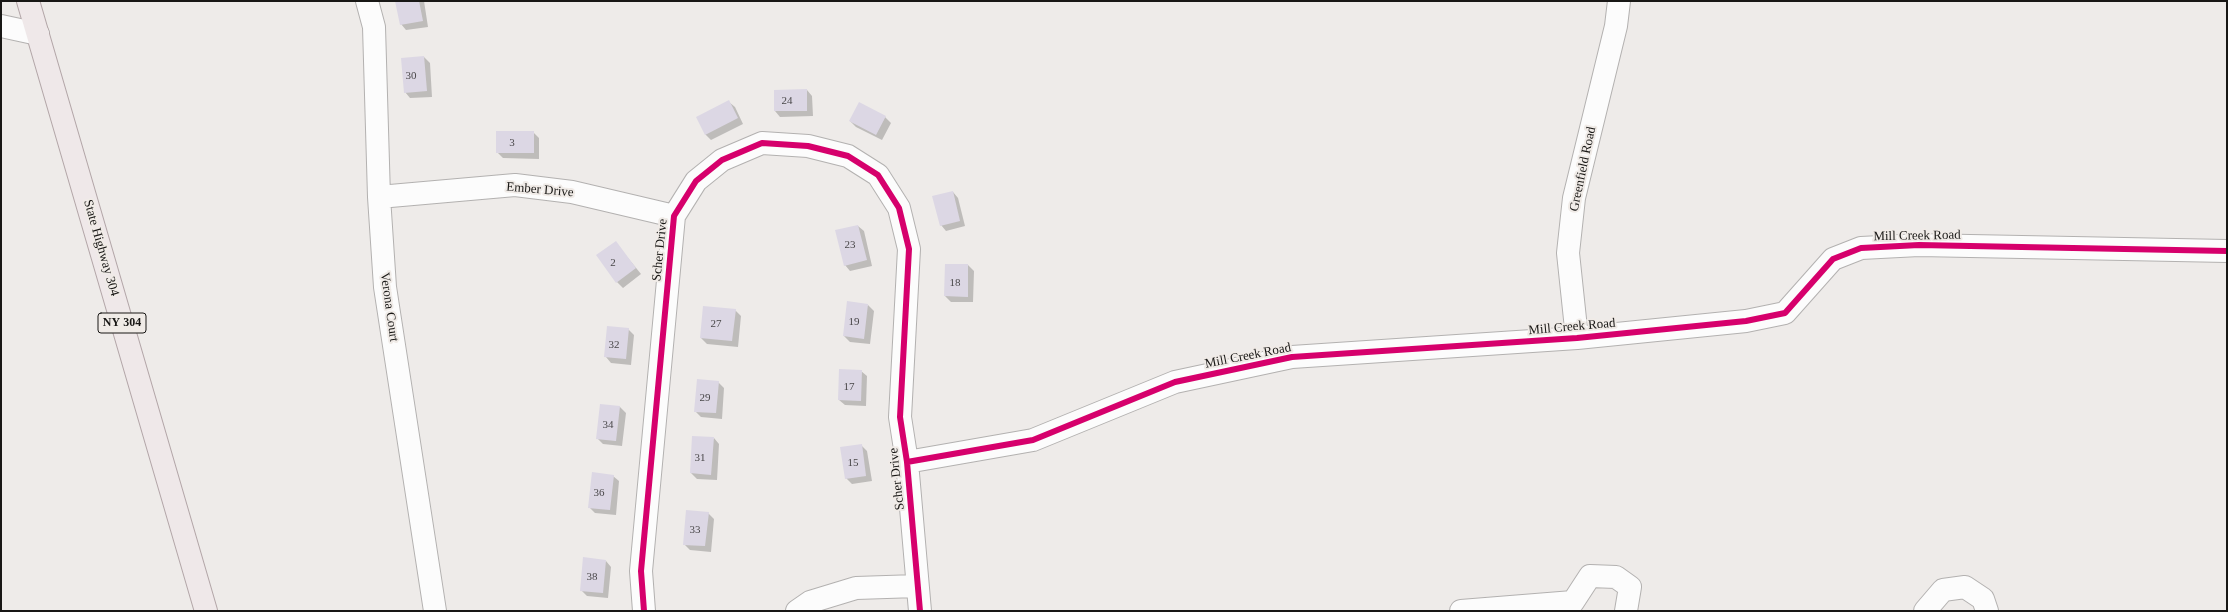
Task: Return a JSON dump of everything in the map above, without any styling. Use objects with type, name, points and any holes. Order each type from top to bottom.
[{"type":"main road","name":"State Highway 304","points":[[28,1],[206,611]]},
{"type":"street","name":"Verona Court","points":[[367,1],[374,27],[379,197],[385,287],[435,611]]},
{"type":"street","name":"Greenfield Road","points":[[1577,338],[1568,253],[1574,198],[1616,26],[1619,1]]},
{"type":"street","points":[[1,26],[38,34]]},
{"type":"street","name":"Scher Drive","points":[[644,611],[641,571],[674,216],[696,181],[722,160],[762,143],[808,146],[848,156],[878,175],[899,208],[909,249],[900,417],[907,462],[920,611]]},
{"type":"street","name":"Ember Drive","points":[[379,197],[515,186],[572,192],[674,216]]},
{"type":"street","name":"Mill Creek Road","points":[[907,462],[1033,440],[1175,382],[1292,357],[1577,338],[1746,320],[1784,312],[1833,259],[1861,248],[1919,245],[2227,251]]},
{"type":"street","points":[[1460,611],[1577,606],[1590,576],[1616,577],[1630,587],[1626,611]]},
{"type":"street","points":[[797,611],[810,602],[856,588],[917,586]]},
{"type":"street","points":[[1925,611],[1943,590],[1965,587],[1983,599],[1986,611]]},
{"type":"building","points":[[395,1],[419,1],[423,21],[400,25]]},
{"type":"building","points":[[424,56],[427,91],[404,93],[401,58]]},
{"type":"building","points":[[807,89],[807,111],[774,111],[774,90]]},
{"type":"building","points":[[729,100],[738,118],[705,135],[696,117]]},
{"type":"building","points":[[859,102],[886,116],[876,135],[849,121]]},
{"type":"building","points":[[496,131],[534,131],[534,153],[496,153]]},
{"type":"building","points":[[953,191],[960,221],[940,226],[932,196]]},
{"type":"building","points":[[858,225],[867,260],[844,266],[835,230]]},
{"type":"building","points":[[616,241],[636,268],[616,283],[596,255]]},
{"type":"building","points":[[945,264],[968,264],[968,297],[944,296]]},
{"type":"building","points":[[847,301],[868,304],[864,339],[843,336]]},
{"type":"building","points":[[703,306],[736,309],[732,341],[700,338]]},
{"type":"building","points":[[607,326],[629,328],[626,359],[604,357]]},
{"type":"building","points":[[839,369],[862,370],[861,401],[838,400]]},
{"type":"building","points":[[697,379],[719,381],[716,413],[694,412]]},
{"type":"building","points":[[600,404],[620,406],[616,441],[596,439]]},
{"type":"building","points":[[692,436],[714,437],[711,475],[690,473]]},
{"type":"building","points":[[862,444],[866,476],[845,479],[840,447]]},
{"type":"building","points":[[592,472],[614,475],[610,510],[588,508]]},
{"type":"building","points":[[686,510],[709,512],[705,546],[683,545]]},
{"type":"building","points":[[583,557],[606,560],[603,593],[580,591]]},
{"type":"cycle path","points":[[644,611],[641,571],[674,216],[696,181],[722,160],[762,143],[808,146],[848,156],[878,175],[899,208],[909,249],[900,417],[907,462],[920,611]]},
{"type":"cycle path","points":[[907,462],[1033,440],[1175,382],[1292,357],[1577,338],[1746,321],[1785,313],[1833,259],[1861,248],[1919,245],[2227,251]]}]
